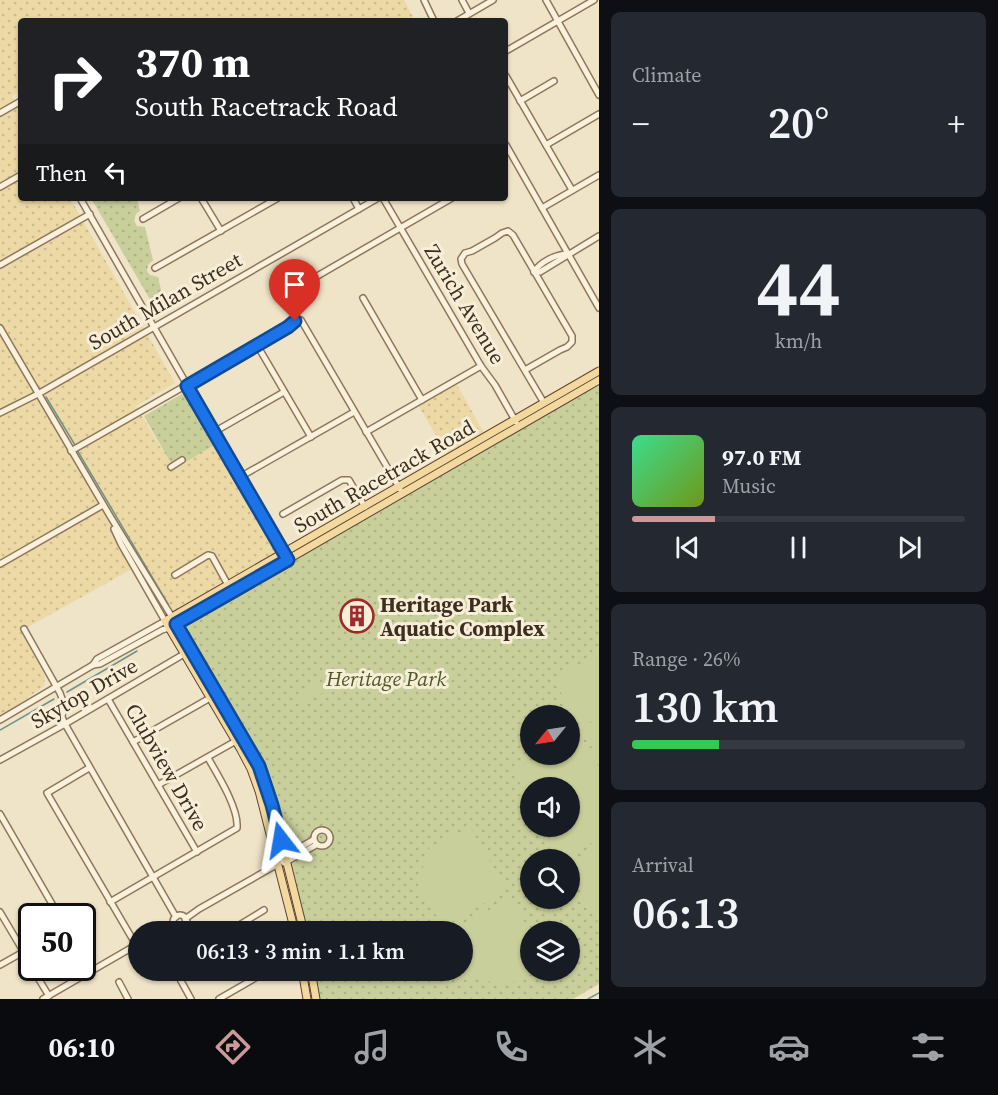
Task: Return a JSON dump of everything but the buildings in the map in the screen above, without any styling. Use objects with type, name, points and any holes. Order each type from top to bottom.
[{"type":"main road","name":"South Racetrack Road","points":[[516,423],[544,403],[599,371]]},
{"type":"main road","name":"South Racetrack Road","points":[[167,624],[516,423],[599,380]]},
{"type":"main road","name":"South Racetrack Road","points":[[174,620],[228,585],[286,556],[365,507],[400,490]]},
{"type":"main road","points":[[174,620],[239,739],[255,780],[292,921]]},
{"type":"main road","points":[[167,624],[210,698],[259,766],[277,823],[301,921]]},
{"type":"main road","points":[[304,981],[307,999]]},
{"type":"main road","points":[[313,981],[316,999]]},
{"type":"street","points":[[424,0],[433,18]]},
{"type":"street","points":[[462,0],[469,14]]},
{"type":"street","points":[[462,18],[493,0]]},
{"type":"street","points":[[546,0],[599,95]]},
{"type":"street","points":[[508,50],[594,0]]},
{"type":"street","points":[[508,79],[572,190]]},
{"type":"street","points":[[520,101],[554,81]]},
{"type":"street","points":[[0,113],[18,103]]},
{"type":"street","points":[[546,145],[599,114]]},
{"type":"street","points":[[508,148],[599,308]]},
{"type":"street","points":[[542,208],[599,175]]},
{"type":"street","points":[[0,187],[18,177]]},
{"type":"street","points":[[82,201],[286,556]]},
{"type":"street","points":[[143,219],[174,201]]},
{"type":"street","points":[[203,201],[221,231]]},
{"type":"street","points":[[155,268],[273,201]]},
{"type":"street","points":[[355,201],[359,208]]},
{"type":"street","name":"South Milan Street","points":[[0,413],[38,394],[372,201]]},
{"type":"street","name":"Zurich Avenue","points":[[385,201],[516,423]]},
{"type":"street","points":[[307,282],[447,201]]},
{"type":"street","points":[[0,265],[90,214]]},
{"type":"street","points":[[525,370],[567,347],[572,342],[572,336],[513,235],[508,231],[501,232],[495,238],[465,254],[461,259],[462,264],[544,403]]},
{"type":"street","points":[[534,272],[540,272],[599,236]]},
{"type":"street","points":[[363,298],[422,400]]},
{"type":"street","points":[[72,451],[187,386],[298,319],[301,320],[400,490]]},
{"type":"street","points":[[0,328],[2,338],[174,620]]},
{"type":"street","points":[[257,345],[311,437]]},
{"type":"street","points":[[366,432],[482,366]]},
{"type":"street","points":[[214,432],[284,392]]},
{"type":"street","points":[[240,477],[354,412]]},
{"type":"street","points":[[171,467],[182,460]]},
{"type":"street","points":[[283,514],[342,480],[349,480],[365,507]]},
{"type":"street","points":[[0,564],[103,505]]},
{"type":"street","points":[[110,516],[121,544],[167,624]]},
{"type":"street","points":[[175,575],[208,555],[212,556],[228,585]]},
{"type":"street","name":"South Racetrack Road","points":[[0,720],[93,665],[97,659],[167,624]]},
{"type":"street","points":[[24,629],[57,686],[64,704],[62,717],[65,724],[176,917]]},
{"type":"street","name":"Skytop Drive","points":[[0,760],[184,654]]},
{"type":"street","points":[[133,742],[210,698]]},
{"type":"street","name":"Clubview Drive","points":[[108,699],[197,852]]},
{"type":"street","points":[[158,785],[239,739]]},
{"type":"street","points":[[110,902],[237,828],[238,824],[225,789],[208,758]]},
{"type":"street","points":[[89,768],[47,793],[128,930]]},
{"type":"street","points":[[0,814],[51,903]]},
{"type":"street","points":[[173,921],[176,917],[181,916],[185,919],[315,842]]},
{"type":"street","points":[[246,921],[264,910]]},
{"type":"street","points":[[0,912],[18,943]]},
{"type":"street","points":[[39,981],[46,997],[128,949]]},
{"type":"street","points":[[0,965],[18,955]]},
{"type":"street","points":[[181,981],[191,999]]},
{"type":"street","points":[[219,999],[250,981]]},
{"type":"street","points":[[118,982],[128,999]]},
{"type":"green space","points":[[93,201],[138,201],[140,211],[134,220],[137,226],[145,227],[153,260],[148,265],[147,271],[150,275],[158,277],[166,311],[159,315]]},
{"type":"green space","name":"Heritage Park","points":[[599,386],[599,984],[573,999],[320,999],[316,981],[473,981],[473,921],[302,921],[267,777],[254,747],[184,624],[392,499],[528,421]]},
{"type":"green space","points":[[182,394],[186,396],[215,445],[174,469],[144,416]]},
{"type":"green space","points":[[599,653],[599,717],[581,727],[580,705],[568,705],[553,679]]},
{"type":"green space","points":[[317,684],[322,693],[303,704],[297,695]]},
{"type":"green space","points":[[599,718],[599,760],[581,728]]},
{"type":"green space","points":[[580,735],[599,768],[599,839],[580,850],[557,849],[550,837],[580,837],[580,777],[520,777],[520,783],[513,771],[524,765],[580,765]]},
{"type":"green space","points":[[470,827],[505,887],[503,892],[453,921],[439,921],[418,886],[428,849]]},
{"type":"green space","points":[[599,846],[599,924],[580,891],[580,857]]},
{"type":"green space","points":[[507,900],[513,901],[524,921],[520,921],[520,978],[506,986],[473,977],[473,921],[470,921]]},
{"type":"sand","points":[[0,0],[404,0],[412,18],[18,18],[18,92],[12,96],[18,106],[18,201],[72,201],[175,383],[136,406],[174,469],[215,445],[280,554],[171,614],[141,564],[21,631],[45,676],[44,686],[0,718]]},
{"type":"sand","points":[[456,383],[484,433],[447,454],[418,405]]},
{"type":"waterway","points":[[46,397],[75,445]]},
{"type":"waterway","points":[[77,450],[168,604]]},
{"type":"waterway","points":[[67,692],[137,651]]},
{"type":"waterway","points":[[0,730],[54,699]]},
{"type":"waterway","points":[[588,999],[599,993]]},
{"type":"place","name":"Heritage Park Aquatic Complex","points":[[357,616]]},
{"type":"route","points":[[281,840],[259,766],[176,624],[288,560],[187,386],[295,321]]}]
